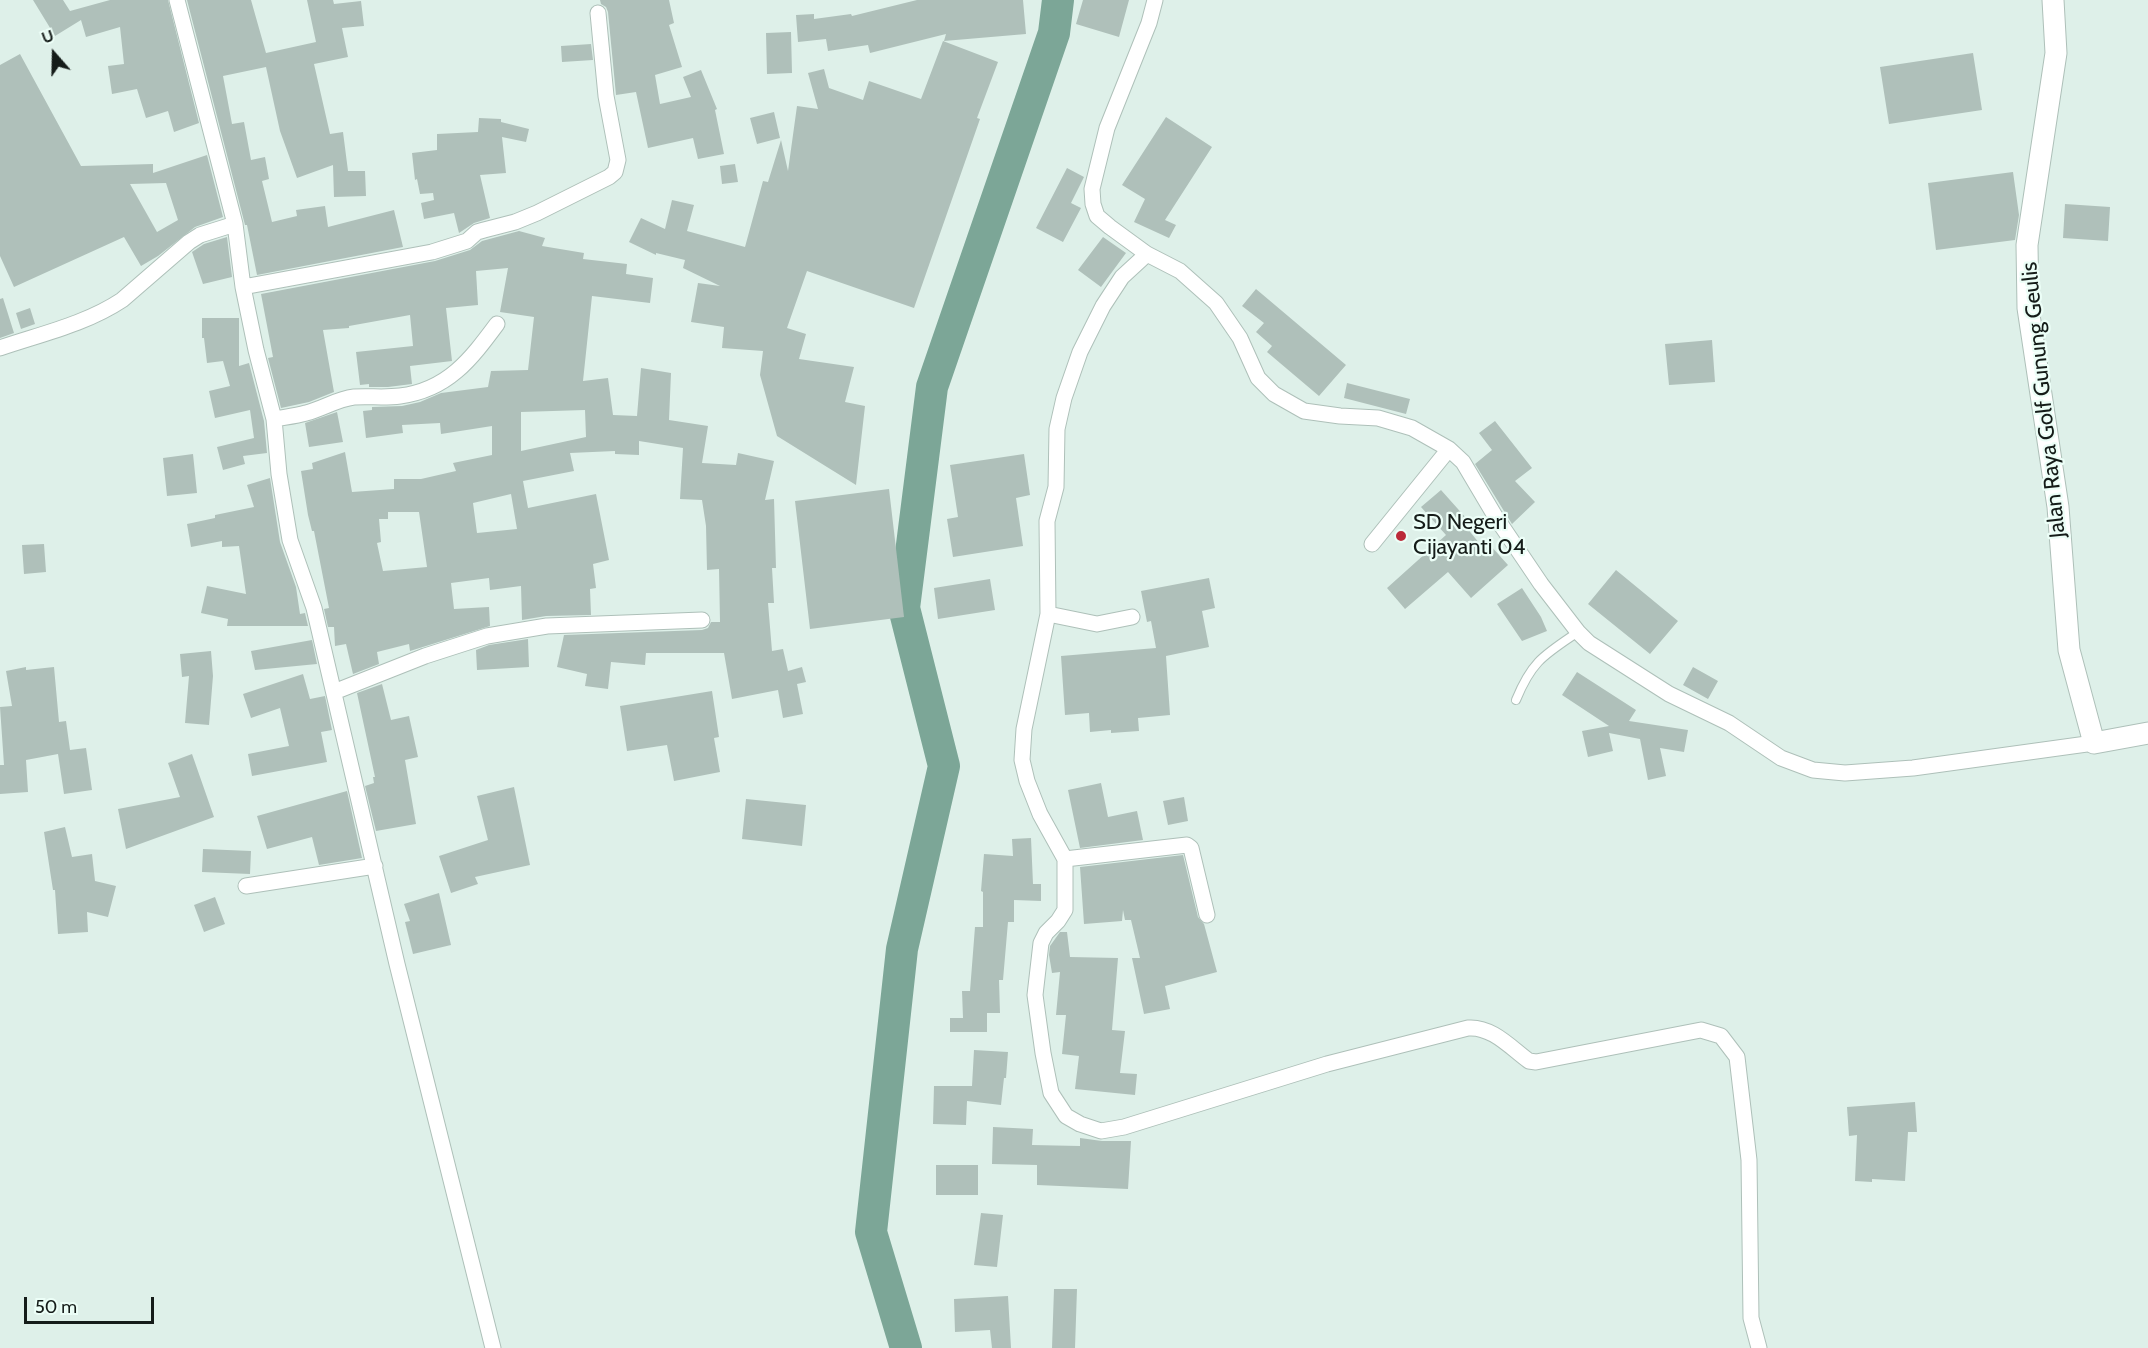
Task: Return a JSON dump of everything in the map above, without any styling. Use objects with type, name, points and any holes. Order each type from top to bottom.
[{"type":"main road","name":"Jalan Raya Golf Gunung Geulis","points":[[2053,0],[2056,53],[2026,245],[2028,308],[2058,507],[2069,650],[2094,743]]},
{"type":"main road","points":[[2094,743],[2148,733]]},
{"type":"street","points":[[177,0],[235,224],[243,287],[274,419],[279,474],[290,540],[314,608],[397,964],[493,1348]]},
{"type":"street","points":[[1155,0],[1149,23],[1107,128],[1092,189],[1093,204],[1097,216],[1147,254],[1180,271],[1216,303],[1240,338],[1258,378],[1274,394],[1304,411],[1378,418],[1412,428],[1449,449],[1463,462],[1541,584],[1589,643],[1669,694],[1729,723],[1781,758],[1813,770],[1845,773],[1913,768],[2094,743]]},
{"type":"street","points":[[243,287],[432,252],[468,241],[477,232],[515,222],[537,213],[609,177],[615,172],[618,159],[606,96],[598,13]]},
{"type":"street","points":[[0,348],[111,308],[189,242],[200,235],[235,224]]},
{"type":"street","points":[[1147,254],[1122,277],[1103,306],[1080,352],[1064,398],[1057,429],[1056,487],[1047,521],[1048,614],[1024,729],[1022,760],[1027,781],[1040,814],[1065,859],[1065,910],[1046,933],[1041,943],[1035,995],[1042,1053],[1051,1093],[1066,1116],[1101,1131],[1124,1127],[1327,1064],[1468,1028],[1487,1031],[1529,1061],[1536,1062],[1701,1030],[1721,1036],[1737,1058],[1740,1078],[1749,1160],[1751,1318],[1759,1348]]},
{"type":"street","points":[[274,419],[307,413],[329,404],[354,398],[400,396],[426,389],[465,365],[497,324]]},
{"type":"street","points":[[1372,544],[1449,449]]},
{"type":"street","points":[[1048,614],[1097,624],[1132,617]]},
{"type":"street","points":[[334,692],[425,656],[487,636],[547,626],[702,620]]},
{"type":"street","points":[[1065,859],[1187,845],[1191,848],[1208,915]]},
{"type":"street","points":[[246,886],[375,866]]},
{"type":"lane","points":[[1516,700],[1526,676],[1544,654],[1578,632]]},
{"type":"building","points":[[33,0],[63,0],[70,11],[110,0],[168,0],[199,123],[174,132],[168,111],[146,118],[137,89],[112,94],[108,66],[124,64],[120,27],[86,37],[81,20],[55,36]]},
{"type":"building","points":[[187,0],[251,0],[266,53],[316,42],[307,0],[333,0],[334,4],[361,1],[364,26],[342,28],[348,57],[314,64],[330,134],[343,132],[348,171],[365,171],[366,196],[334,197],[333,165],[297,178],[280,131],[266,67],[223,76],[232,124],[244,122],[251,160],[265,157],[269,179],[262,181],[272,222],[297,216],[296,210],[325,206],[328,227],[394,210],[403,247],[257,275],[247,225],[245,225]]},
{"type":"building","points":[[600,0],[669,0],[674,23],[669,25],[682,67],[655,75],[660,104],[691,97],[683,77],[701,70],[717,109],[715,110],[724,154],[698,159],[693,138],[648,148],[636,92],[616,95],[608,12]]},
{"type":"building","points":[[917,0],[1023,0],[1026,34],[944,41],[946,34],[870,53],[868,45],[828,51],[826,39],[798,42],[796,15],[814,14],[814,19],[851,14],[852,16]]},
{"type":"building","points":[[1083,0],[1129,0],[1119,37],[1076,24]]},
{"type":"building","points":[[791,32],[792,73],[767,74],[766,33]]},
{"type":"building","points":[[943,41],[998,62],[914,308],[807,271],[787,328],[806,334],[799,359],[854,367],[845,402],[865,406],[856,485],[777,436],[760,375],[763,351],[722,348],[724,327],[691,322],[698,283],[720,286],[683,268],[685,260],[656,253],[656,255],[629,242],[641,218],[665,229],[672,200],[694,205],[687,231],[745,247],[763,181],[768,182],[781,140],[788,171],[797,106],[818,109],[808,73],[824,69],[829,88],[863,100],[869,81],[921,99]]},
{"type":"building","points":[[591,44],[593,60],[562,62],[561,46]]},
{"type":"building","points":[[1973,53],[1982,110],[1889,124],[1880,67]]},
{"type":"building","points":[[20,54],[81,166],[153,164],[153,173],[207,155],[223,217],[195,227],[158,256],[141,266],[124,237],[14,287],[0,256],[0,65]],"holes":[[[166,183],[178,220],[157,232],[130,184]]]},
{"type":"building","points":[[774,112],[780,138],[757,144],[750,118]]},
{"type":"building","points":[[1166,117],[1212,147],[1165,220],[1176,225],[1169,238],[1134,222],[1145,199],[1122,185]]},
{"type":"building","points":[[479,118],[501,119],[501,122],[529,129],[526,142],[502,137],[506,173],[480,175],[490,218],[474,223],[459,233],[454,213],[424,219],[421,203],[434,200],[433,193],[420,194],[417,179],[415,180],[412,153],[437,150],[437,134],[478,132]]},
{"type":"building","points":[[735,164],[738,182],[722,184],[720,166]]},
{"type":"building","points":[[1067,168],[1084,177],[1071,203],[1081,208],[1063,242],[1036,228]]},
{"type":"building","points":[[2013,172],[2019,215],[2015,240],[1936,250],[1928,183]]},
{"type":"building","points":[[2065,204],[2110,207],[2108,241],[2063,238]]},
{"type":"building","points":[[519,231],[545,238],[542,246],[584,253],[583,259],[627,264],[626,274],[653,278],[650,303],[592,296],[583,381],[608,378],[613,415],[637,416],[641,368],[671,373],[669,420],[708,426],[702,463],[736,465],[738,453],[774,461],[765,500],[774,499],[776,568],[772,568],[774,603],[768,603],[772,651],[783,649],[788,671],[802,667],[806,682],[797,684],[803,714],[783,718],[778,690],[732,699],[724,653],[646,653],[645,665],[611,662],[608,689],[585,686],[587,674],[557,667],[564,635],[702,630],[708,628],[711,622],[720,622],[719,569],[707,570],[706,526],[702,500],[680,499],[683,448],[639,441],[639,455],[615,454],[615,451],[570,453],[574,471],[523,481],[528,508],[596,494],[609,560],[593,564],[596,588],[590,589],[591,615],[546,616],[522,620],[521,586],[490,590],[489,578],[451,583],[454,609],[489,607],[490,626],[410,651],[409,644],[377,652],[379,664],[353,674],[346,644],[335,646],[334,627],[328,627],[324,609],[329,608],[314,531],[312,531],[308,515],[301,471],[313,469],[312,463],[345,452],[352,492],[394,489],[394,479],[421,479],[456,471],[453,463],[492,455],[492,426],[441,434],[440,423],[402,425],[403,433],[366,438],[363,411],[372,410],[372,407],[402,406],[420,402],[441,393],[488,387],[491,371],[528,370],[534,317],[500,312],[508,268],[476,271],[478,305],[446,308],[452,361],[410,366],[412,384],[388,387],[360,385],[356,352],[413,346],[410,315],[349,326],[349,328],[323,330],[334,392],[309,402],[281,408],[268,358],[273,357],[261,294],[435,261],[470,250],[482,241]],"holes":[[[585,410],[586,437],[521,451],[521,412]],[[511,494],[517,529],[477,533],[473,503]],[[388,512],[419,512],[427,567],[383,571],[377,543],[381,542],[379,519],[388,519]]]},
{"type":"building","points":[[227,237],[232,277],[203,284],[192,252],[204,244]]},
{"type":"building","points":[[1103,237],[1126,253],[1101,287],[1078,270]]},
{"type":"building","points":[[1256,289],[1346,365],[1319,396],[1267,352],[1272,346],[1256,332],[1264,323],[1242,306]]},
{"type":"building","points":[[3,298],[14,333],[0,338],[0,299]]},
{"type":"building","points":[[30,308],[35,324],[21,329],[16,313]]},
{"type":"building","points":[[202,318],[239,318],[239,366],[249,363],[264,421],[267,453],[243,456],[245,464],[223,470],[217,447],[254,438],[250,410],[215,418],[209,391],[230,386],[223,361],[207,363],[204,338],[202,338]]},
{"type":"building","points":[[1712,340],[1715,382],[1669,385],[1665,344]]},
{"type":"building","points":[[1347,383],[1410,399],[1406,414],[1344,398]]},
{"type":"building","points":[[337,412],[343,442],[309,447],[305,423]]},
{"type":"building","points":[[1495,421],[1532,468],[1515,481],[1535,502],[1512,524],[1475,464],[1492,450],[1479,433]]},
{"type":"building","points":[[193,454],[197,493],[167,496],[163,458]]},
{"type":"building","points":[[1024,454],[1030,495],[1016,498],[1023,546],[953,557],[947,519],[958,517],[950,465]]},
{"type":"building","points":[[270,478],[280,542],[296,587],[300,614],[305,613],[308,626],[227,626],[228,619],[201,613],[207,586],[246,594],[239,546],[222,547],[222,541],[191,547],[187,524],[215,518],[215,515],[254,507],[247,485]]},
{"type":"building","points":[[889,489],[904,617],[810,629],[795,501]]},
{"type":"building","points":[[1441,490],[1466,518],[1462,522],[1484,549],[1490,545],[1508,565],[1471,598],[1448,572],[1405,609],[1387,588],[1446,535],[1421,507]]},
{"type":"building","points":[[44,544],[46,572],[24,574],[22,545]]},
{"type":"building","points":[[1616,570],[1678,621],[1650,654],[1588,604]]},
{"type":"building","points":[[1209,578],[1215,608],[1202,611],[1209,647],[1166,656],[1170,715],[1138,718],[1139,731],[1111,733],[1111,730],[1090,732],[1089,713],[1065,715],[1061,656],[1156,648],[1151,621],[1147,622],[1141,591]]},
{"type":"building","points":[[990,579],[995,610],[938,619],[934,588]]},
{"type":"building","points":[[1522,588],[1541,617],[1547,631],[1522,641],[1497,604]]},
{"type":"building","points":[[528,639],[529,667],[477,670],[476,650],[489,645]]},
{"type":"building","points":[[312,640],[317,664],[255,670],[251,651]]},
{"type":"building","points":[[211,651],[213,676],[209,725],[185,723],[189,676],[182,677],[180,654]]},
{"type":"building","points":[[26,667],[26,670],[54,667],[59,722],[66,721],[70,750],[86,748],[92,790],[64,794],[58,754],[26,760],[28,792],[0,794],[0,765],[4,765],[0,707],[12,706],[6,671]]},
{"type":"building","points":[[1693,667],[1718,681],[1708,699],[1683,685]]},
{"type":"building","points":[[1577,672],[1636,710],[1629,721],[1688,730],[1684,752],[1660,748],[1666,776],[1648,780],[1640,739],[1609,733],[1613,751],[1588,757],[1582,731],[1609,726],[1562,695]]},
{"type":"building","points":[[303,674],[310,699],[325,696],[332,730],[321,732],[327,762],[252,776],[248,754],[289,746],[280,708],[251,718],[243,694]]},
{"type":"building","points":[[382,684],[391,720],[409,716],[418,757],[405,760],[416,824],[376,831],[365,786],[374,783],[373,777],[375,777],[357,693]]},
{"type":"building","points":[[712,691],[719,737],[714,738],[720,772],[674,781],[667,745],[627,751],[620,706]]},
{"type":"building","points":[[192,754],[214,817],[126,849],[118,809],[180,797],[168,763]]},
{"type":"building","points":[[1101,783],[1108,817],[1137,811],[1143,840],[1080,848],[1068,790]]},
{"type":"building","points":[[514,787],[530,865],[475,877],[478,884],[451,893],[439,856],[488,840],[477,796]]},
{"type":"building","points":[[347,791],[362,858],[319,865],[312,837],[267,849],[257,816]]},
{"type":"building","points":[[1184,797],[1188,821],[1168,825],[1163,801]]},
{"type":"building","points":[[746,799],[806,805],[802,846],[742,839]]},
{"type":"building","points":[[65,827],[72,857],[92,854],[95,881],[116,886],[108,917],[87,912],[88,932],[58,934],[55,890],[53,890],[44,832]]},
{"type":"building","points":[[1031,838],[1033,884],[1041,884],[1041,901],[1014,900],[1014,922],[1008,922],[1003,980],[999,980],[1000,1013],[987,1013],[987,1032],[950,1032],[950,1018],[963,1018],[962,991],[970,991],[975,927],[983,927],[983,892],[981,891],[984,854],[1013,856],[1012,839]]},
{"type":"building","points":[[203,849],[251,851],[250,874],[202,872]]},
{"type":"building","points":[[1183,855],[1198,917],[1204,924],[1217,972],[1165,986],[1170,1009],[1144,1014],[1132,958],[1140,958],[1131,920],[1125,920],[1123,910],[1122,921],[1084,924],[1080,867]]},
{"type":"building","points":[[439,893],[451,945],[413,954],[405,922],[410,921],[404,904]]},
{"type":"building","points":[[215,897],[225,924],[204,932],[194,905]]},
{"type":"building","points":[[1060,932],[1067,932],[1070,957],[1118,958],[1112,1030],[1125,1031],[1120,1073],[1137,1074],[1135,1095],[1075,1089],[1079,1056],[1062,1054],[1066,1015],[1056,1015],[1060,972],[1052,973],[1049,955],[1050,946]]},
{"type":"building","points":[[974,1050],[1008,1052],[1001,1105],[967,1101],[966,1125],[933,1124],[934,1086],[972,1086]]},
{"type":"building","points":[[1915,1102],[1917,1132],[1908,1132],[1905,1181],[1872,1179],[1872,1182],[1855,1181],[1857,1135],[1849,1136],[1847,1107]]},
{"type":"building","points":[[993,1127],[1033,1129],[1032,1145],[1080,1146],[1080,1138],[1131,1141],[1128,1189],[1037,1185],[1037,1165],[992,1164]]},
{"type":"building","points":[[936,1165],[978,1165],[978,1195],[936,1195]]},
{"type":"building","points":[[981,1213],[1003,1215],[997,1267],[974,1265]]},
{"type":"building","points":[[1054,1289],[1077,1289],[1075,1348],[1052,1348]]},
{"type":"building","points":[[1008,1296],[1011,1348],[992,1348],[990,1330],[955,1332],[954,1299]]},
{"type":"waterway","points":[[906,1348],[871,1232],[902,949],[944,766],[904,608],[932,387],[1054,33],[1058,0]]},
{"type":"place","name":"SD Negeri Cijayanti 04","points":[[1401,536]]}]
